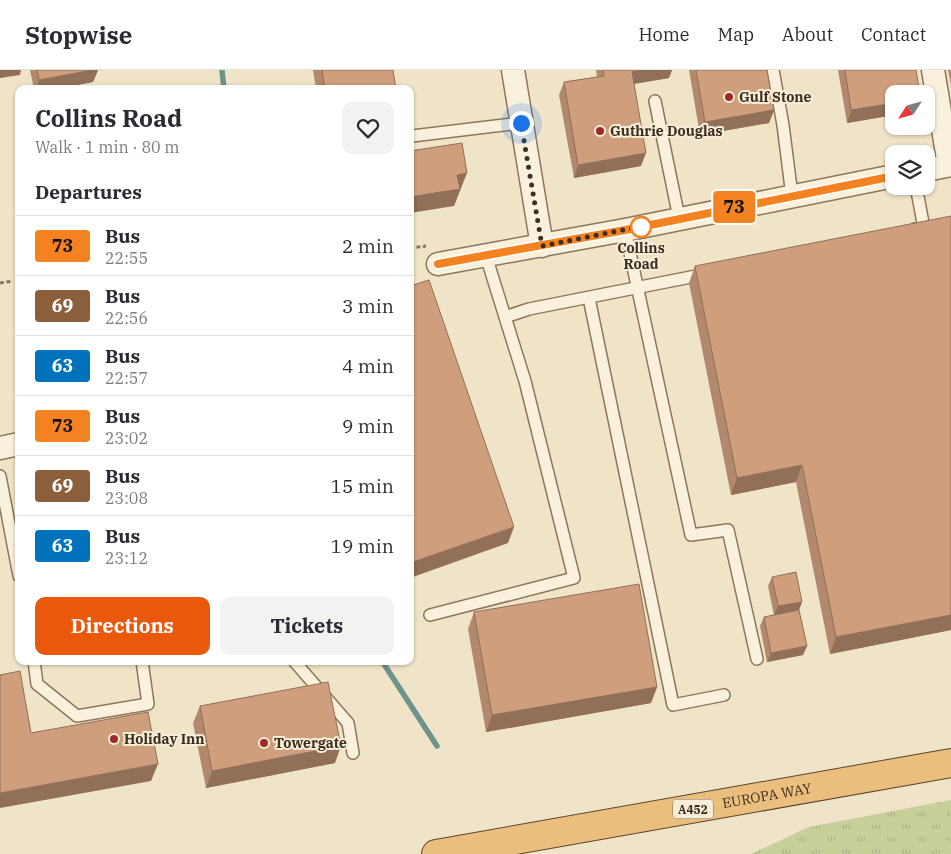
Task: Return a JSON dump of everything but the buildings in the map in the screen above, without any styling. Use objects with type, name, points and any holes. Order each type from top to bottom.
[{"type":"highway","name":"EUROPA WAY","points":[[436,854],[951,763]]},
{"type":"street","points":[[513,70],[542,246]]},
{"type":"street","points":[[933,70],[950,165],[935,168]]},
{"type":"street","points":[[438,264],[625,230],[885,178]]},
{"type":"street","points":[[0,448],[15,445]]},
{"type":"lane","points":[[773,70],[783,125],[792,196]]},
{"type":"lane","points":[[654,101],[679,218]]},
{"type":"lane","points":[[414,136],[521,123]]},
{"type":"lane","points":[[903,232],[928,227],[919,195]]},
{"type":"lane","points":[[625,230],[691,535],[728,530],[757,659]]},
{"type":"lane","points":[[430,615],[574,578],[526,381],[486,256]]},
{"type":"lane","points":[[505,317],[529,309],[716,272]]},
{"type":"lane","points":[[589,298],[673,705],[724,695]]},
{"type":"lane","points":[[0,476],[15,555]]},
{"type":"lane","points":[[35,665],[37,684],[77,716],[148,704],[143,665]]},
{"type":"lane","points":[[297,665],[348,723],[354,753]]},
{"type":"path","points":[[0,283],[13,281]]},
{"type":"green space","points":[[951,800],[951,854],[751,854],[809,827]]},
{"type":"waterway","points":[[222,70],[224,85]]},
{"type":"waterway","points":[[385,665],[437,746]]},
{"type":"bus line","name":"73","points":[[438,264],[625,230],[885,178]]},
{"type":"place","name":"Gulf Stone","points":[[729,97]]},
{"type":"place","name":"Guthrie Douglas","points":[[600,131]]},
{"type":"place","name":"Collins Road","points":[[641,227]]},
{"type":"place","name":"Holiday Inn","points":[[114,739]]},
{"type":"place","name":"Towergate","points":[[264,743]]},
{"type":"route","points":[[521,123],[542,246],[643,226],[641,227]]}]
